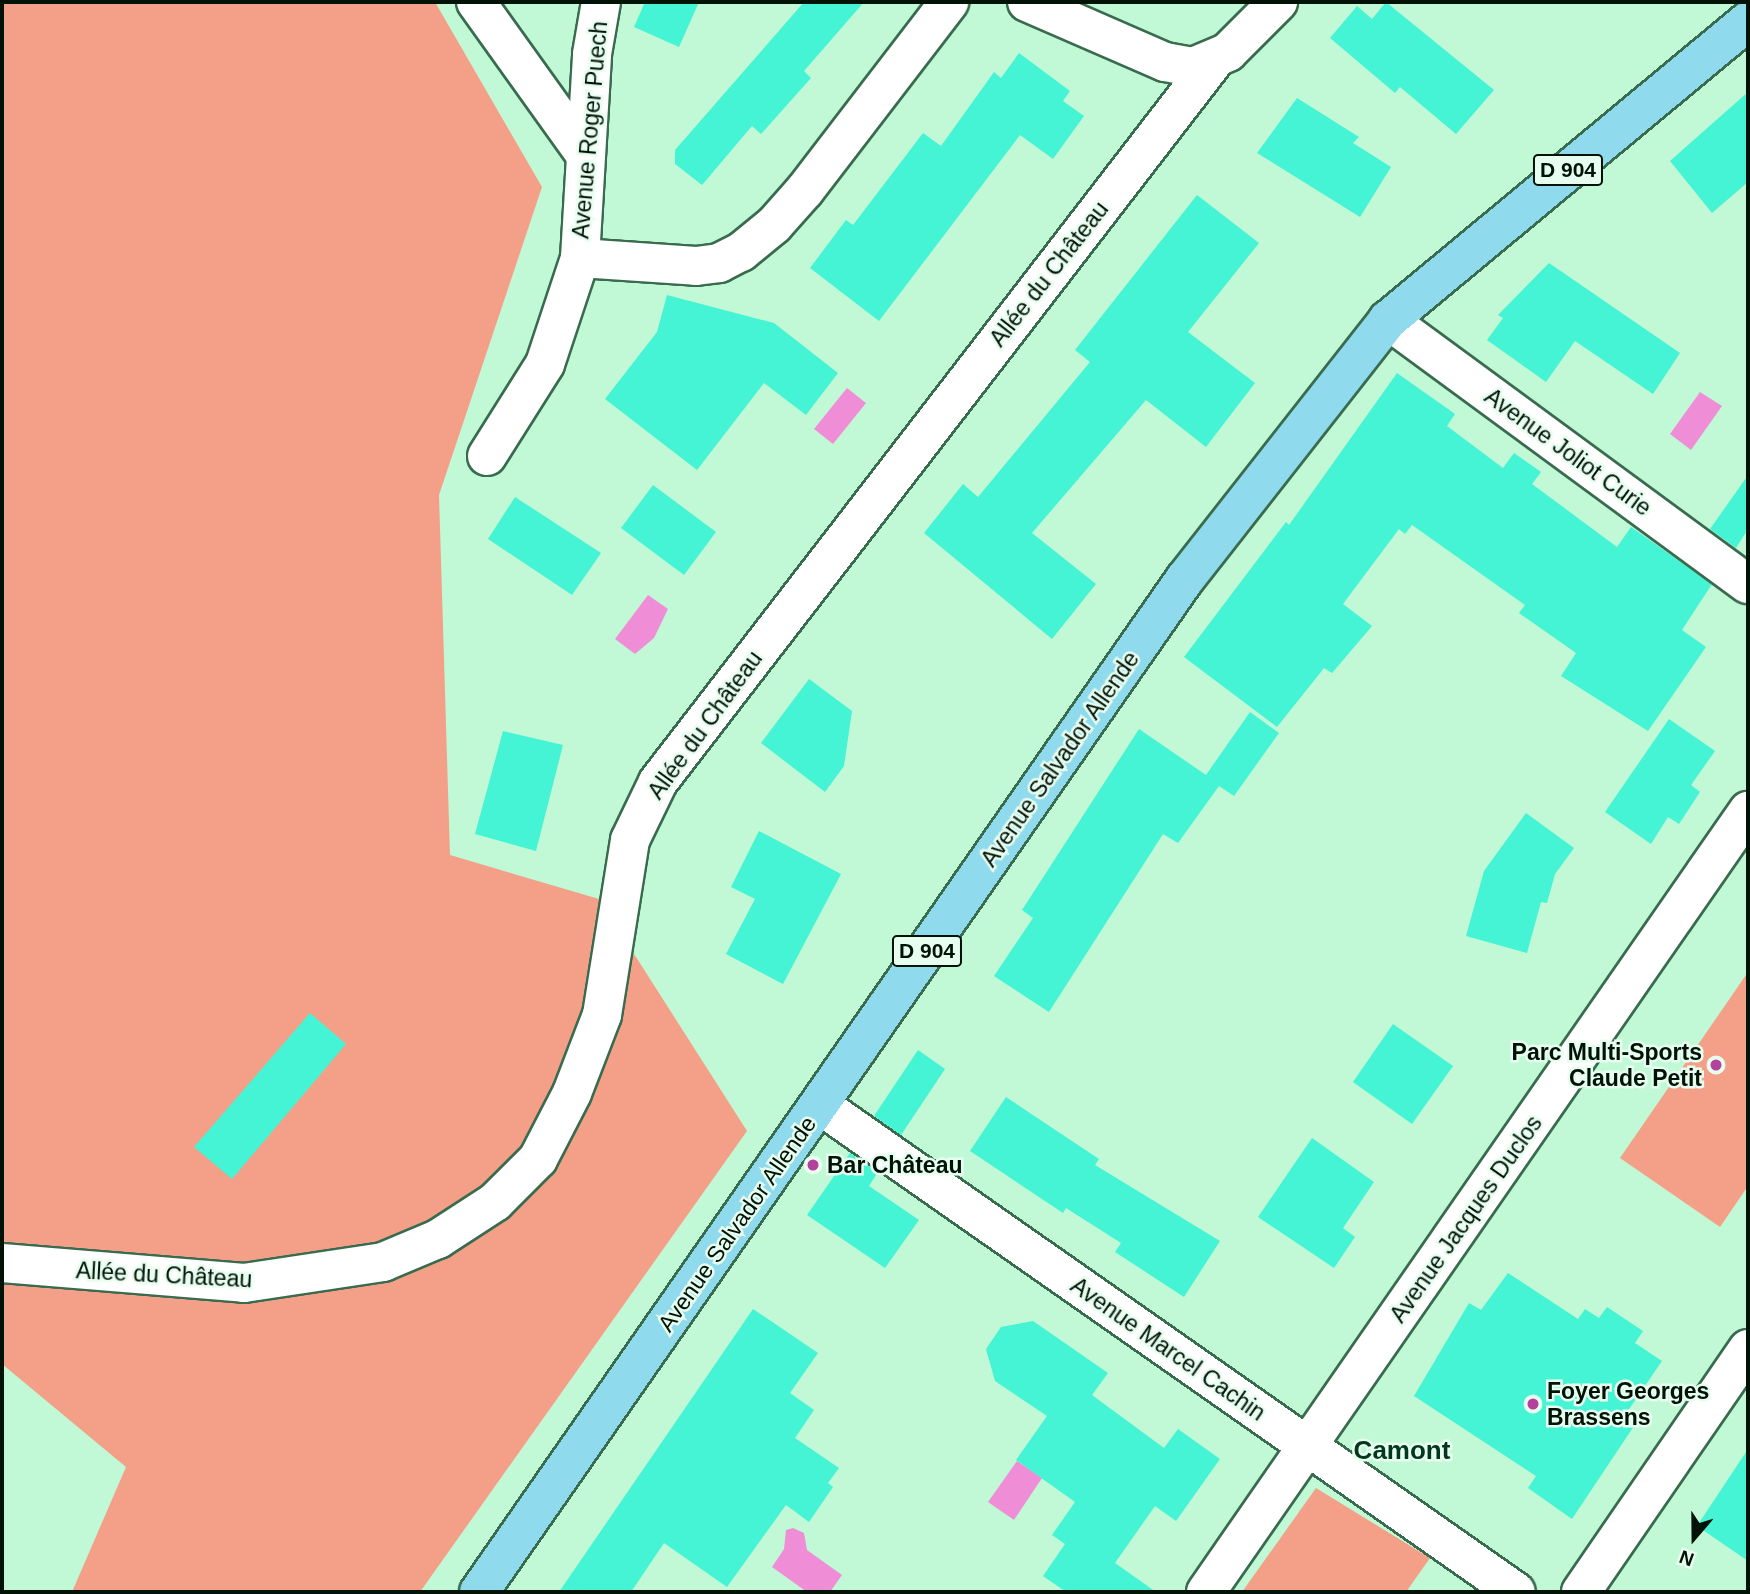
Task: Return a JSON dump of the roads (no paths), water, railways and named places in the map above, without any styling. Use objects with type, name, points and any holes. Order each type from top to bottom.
[{"type":"main road","name":"Avenue Salvador Allende","points":[[479,1592],[1185,579],[1388,320],[1748,21]]},
{"type":"street","points":[[477,2],[584,153]]},
{"type":"street","name":"Avenue Roger Puech","points":[[487,456],[545,364],[580,258],[584,153],[601,2]]},
{"type":"street","points":[[580,258],[696,266],[719,262],[741,252],[774,225],[805,190],[949,2]]},
{"type":"street","points":[[1027,2],[1165,62],[1193,67],[1213,62]]},
{"type":"street","name":"Allée du Château","points":[[2,1262],[244,1283],[383,1262],[438,1239],[495,1202],[537,1159],[572,1093],[602,1015],[630,840],[658,782],[1213,62],[1278,2]]},
{"type":"street","name":"Avenue Joliot Curie","points":[[1388,320],[1748,584]]},
{"type":"street","name":"Avenue Jacques Duclos","points":[[1206,1592],[1748,811]]},
{"type":"street","name":"Avenue Marcel Cachin","points":[[820,1105],[1308,1447],[1492,1586]]},
{"type":"street","points":[[1581,1592],[1748,1349]]},
{"type":"place","name":"Parc Multi-Sports Claude Petit","points":[[1716,1065]]},
{"type":"place","name":"Bar Château","points":[[813,1165]]},
{"type":"place","name":"Foyer Georges Brassens","points":[[1533,1404]]},
{"type":"district","name":"Camont","points":[[1402,1451]]}]
